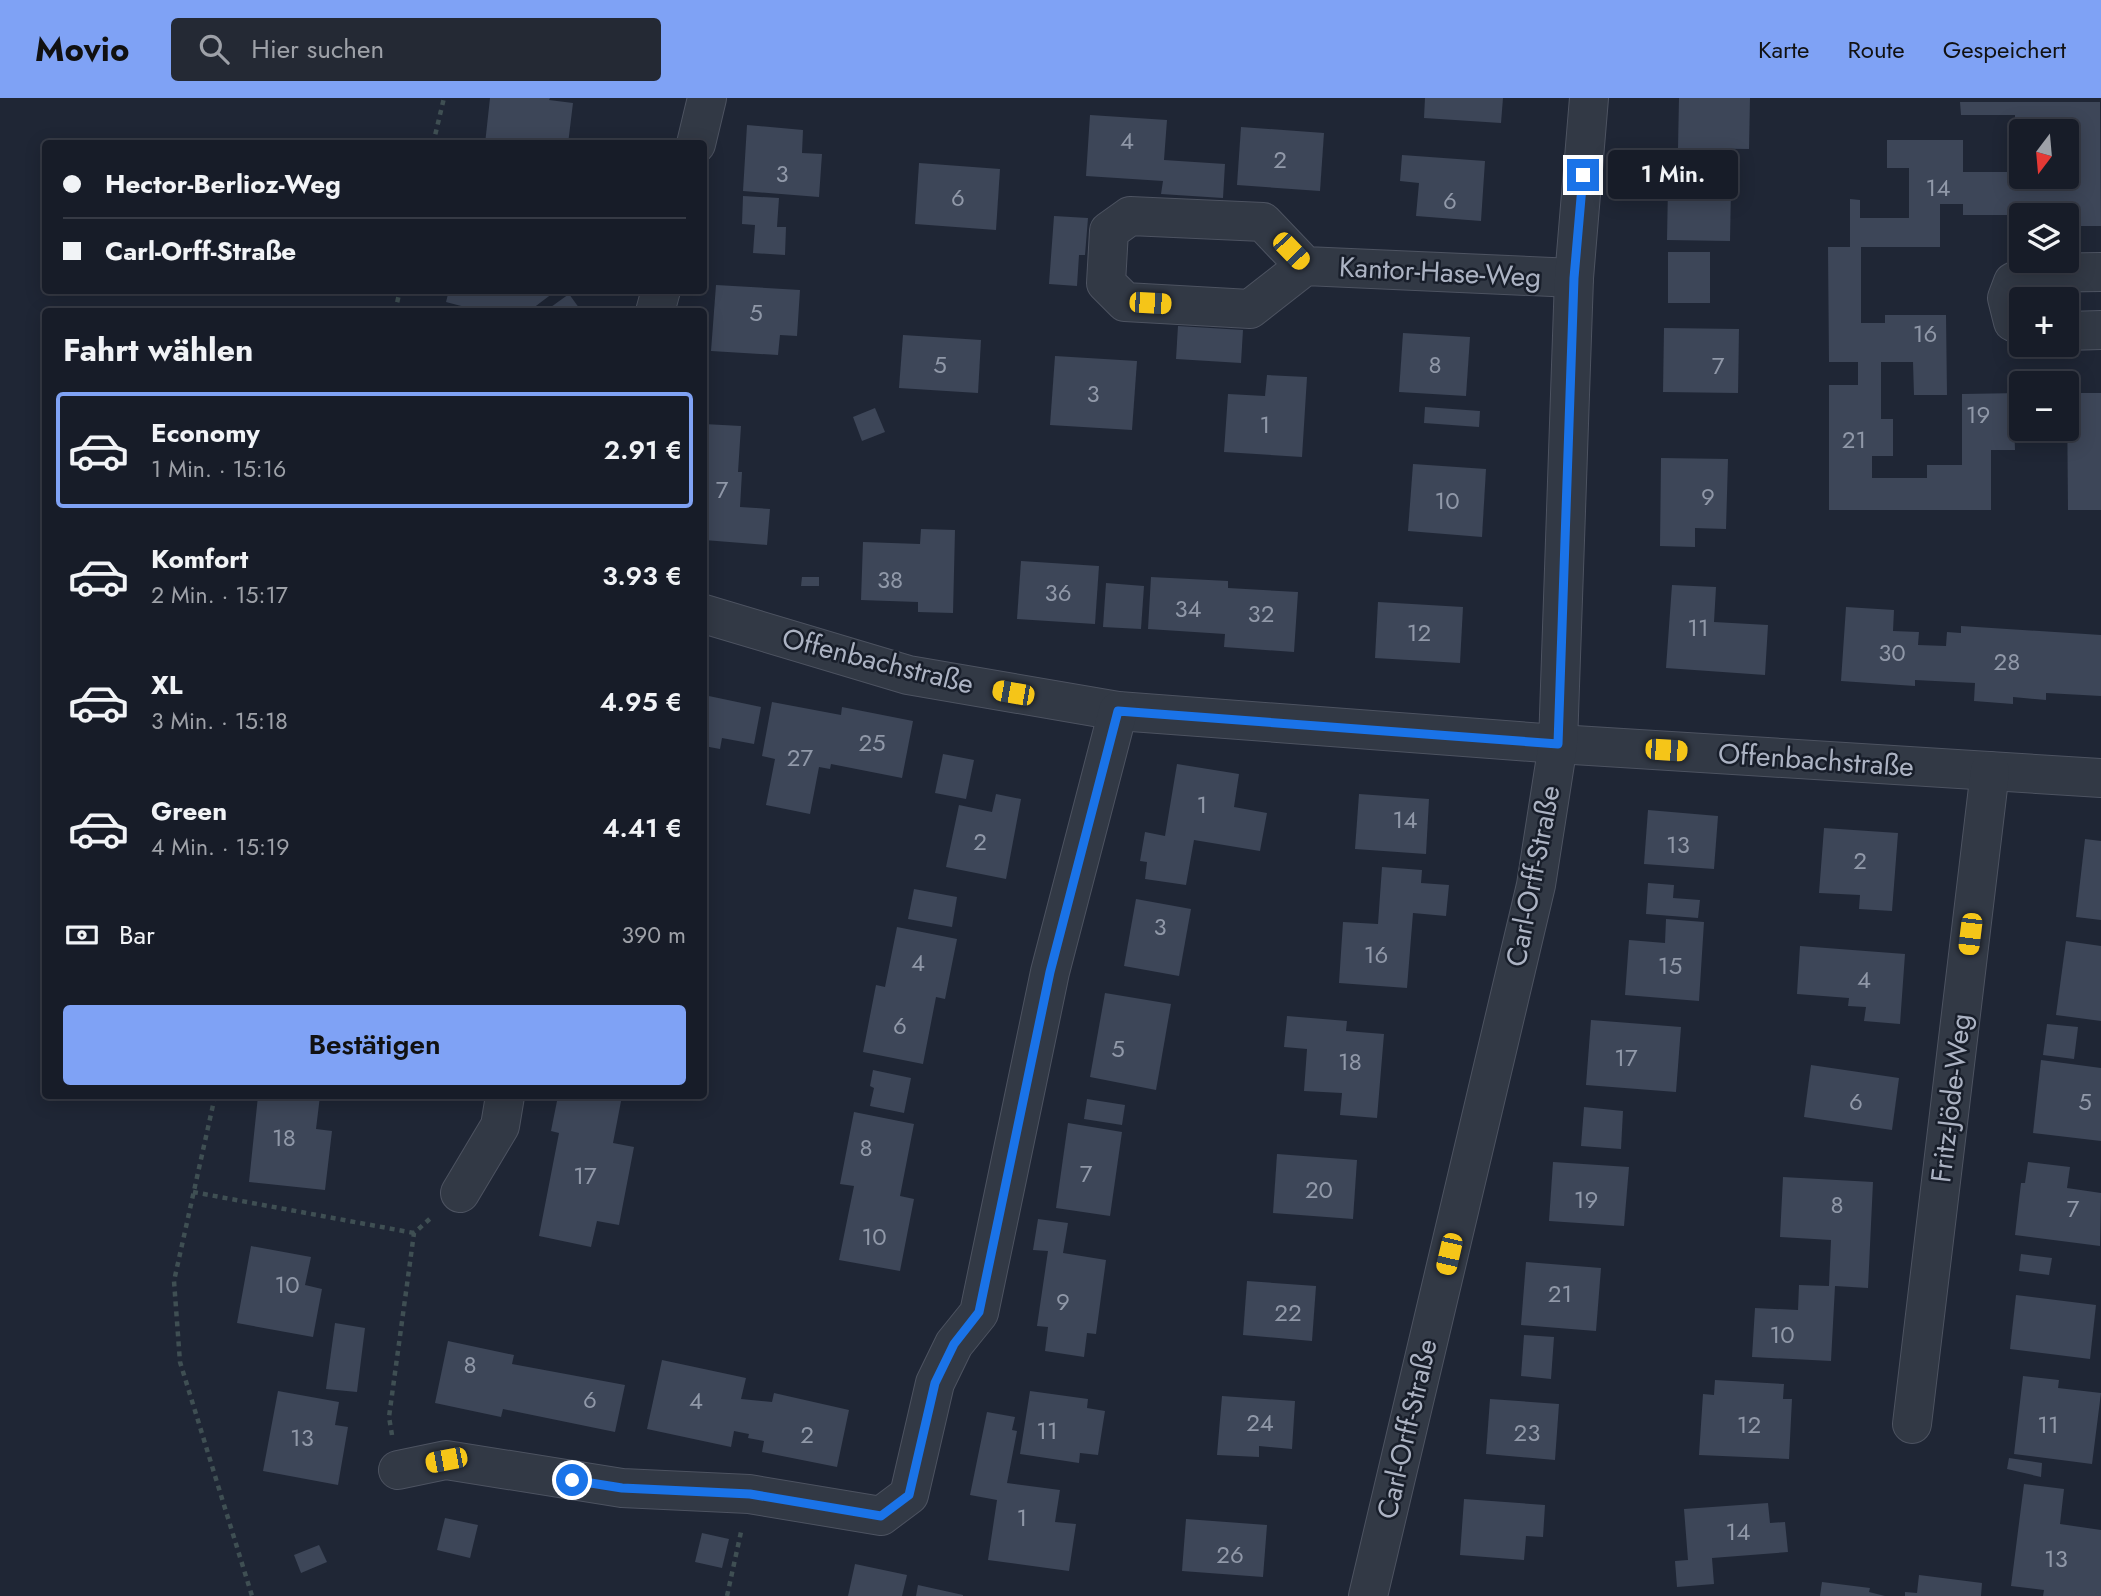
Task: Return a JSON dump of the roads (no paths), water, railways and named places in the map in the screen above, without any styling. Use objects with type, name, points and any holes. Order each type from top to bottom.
[{"type":"street","points":[[697,140],[707,98]]},
{"type":"street","name":"Carl-Orff-Straße","points":[[1367,1596],[1536,885],[1558,744],[1574,278],[1589,98]]},
{"type":"street","name":"Kantor-Hase-Weg","points":[[1305,266],[1263,222],[1130,216],[1109,232],[1105,283],[1125,302],[1250,309],[1305,266],[1574,278]]},
{"type":"street","points":[[2011,287],[2013,282],[2031,273],[2101,272]]},
{"type":"street","points":[[2079,331],[2101,330]]},
{"type":"street","name":"Offenbachstraße","points":[[707,615],[908,675],[1118,711],[1558,744],[2101,778]]},
{"type":"street","points":[[398,1470],[446,1460],[622,1488],[750,1494],[881,1516],[909,1495],[935,1383],[954,1344],[979,1312],[1050,972],[1118,711]]},
{"type":"street","name":"Fritz-Jöde-Weg","points":[[1912,1424],[1990,771]]},
{"type":"street","points":[[460,1193],[500,1126],[504,1099]]}]
